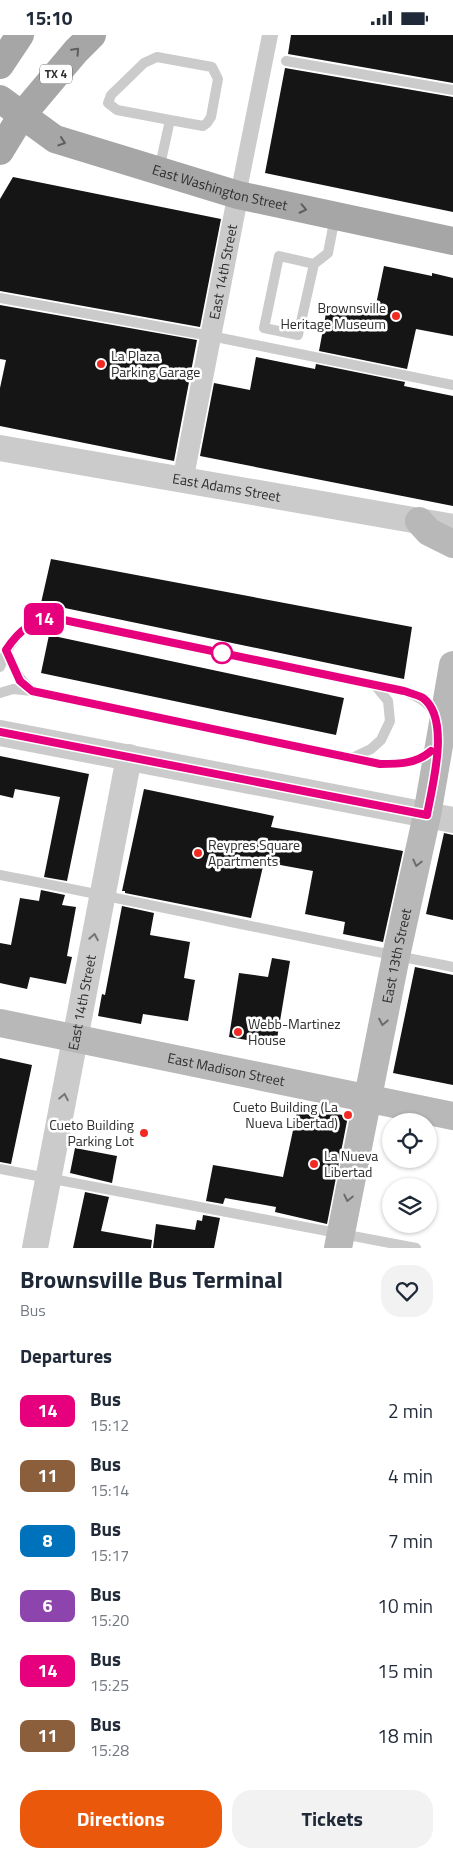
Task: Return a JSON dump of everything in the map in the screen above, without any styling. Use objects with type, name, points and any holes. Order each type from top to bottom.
[{"type":"main road","points":[[0,65],[20,35]]},
{"type":"main road","name":"TX 4","points":[[0,151],[22,115],[76,51],[92,35]]},
{"type":"main road","name":"East Washington Street","points":[[0,99],[55,139],[238,195],[453,241]]},
{"type":"main road","points":[[420,521],[429,532],[453,544]]},
{"type":"main road","name":"East 13th Street","points":[[339,1241],[396,956],[440,818],[439,745],[452,671]]},
{"type":"main road","name":"East Madison Street","points":[[0,1023],[453,1116]]},
{"type":"street","name":"East 14th Street","points":[[183,479],[270,35]]},
{"type":"street","name":"East Adams Street","points":[[0,448],[453,527]]},
{"type":"street","points":[[0,733],[440,818]]},
{"type":"street","name":"East 14th Street","points":[[35,1248],[129,757]]},
{"type":"lane","points":[[158,57],[212,67],[218,79],[211,117],[207,123],[203,126],[170,120],[117,109],[108,103],[111,95],[144,63],[158,57]]},
{"type":"lane","points":[[286,61],[453,91]]},
{"type":"lane","points":[[159,171],[170,120]]},
{"type":"lane","points":[[314,264],[279,256],[264,328],[298,335],[314,264],[328,253],[335,216]]},
{"type":"lane","points":[[0,298],[211,336],[453,385]]},
{"type":"lane","points":[[270,348],[274,330]]},
{"type":"lane","points":[[0,667],[6,650],[14,638],[29,625],[46,619],[59,619],[404,691],[423,698],[436,716],[439,745],[423,758],[403,765],[380,764],[32,691],[13,689],[0,693]]},
{"type":"lane","points":[[6,650],[20,681],[32,691]]},
{"type":"lane","points":[[352,758],[370,749],[382,740],[390,721],[388,701],[375,685]]},
{"type":"lane","points":[[0,875],[102,894],[453,967]]},
{"type":"lane","points":[[0,1169],[339,1241],[416,1248]]},
{"type":"building","points":[[291,35],[453,35],[453,83],[288,54]]},
{"type":"building","points":[[285,68],[453,97],[453,212],[265,173]]},
{"type":"building","points":[[13,177],[221,219],[200,327],[0,291],[0,199]]},
{"type":"building","points":[[384,266],[432,276],[432,273],[453,278],[453,336],[416,329],[407,369],[319,351],[327,308],[350,313],[350,309],[374,314]]},
{"type":"building","name":"La Plaza Parking Garage","points":[[0,305],[197,340],[174,461],[0,426],[0,388],[6,360],[0,359]]},
{"type":"building","points":[[256,357],[315,369],[316,364],[405,382],[404,386],[453,396],[453,506],[200,456],[214,383],[250,390]]},
{"type":"building","points":[[51,559],[412,627],[404,679],[41,603]]},
{"type":"building","points":[[49,635],[344,698],[336,735],[41,673]]},
{"type":"building","points":[[0,756],[89,774],[67,881],[44,877],[60,797],[15,789],[13,798],[0,795]]},
{"type":"building","name":"Reypres Square Apartments","points":[[144,789],[274,816],[271,827],[403,851],[383,942],[343,934],[345,922],[305,914],[313,871],[264,862],[251,918],[125,893],[125,891],[122,891]]},
{"type":"building","points":[[444,833],[453,835],[453,920],[426,914]]},
{"type":"building","points":[[41,890],[65,895],[62,905],[76,907],[67,956],[72,957],[66,984],[30,977],[27,989],[0,983],[0,943],[11,945],[20,898],[39,901]]},
{"type":"building","points":[[122,906],[154,913],[150,935],[190,942],[184,978],[195,980],[188,1021],[143,1014],[141,1024],[98,1016],[102,994],[105,995]]},
{"type":"building","points":[[272,958],[290,961],[276,1045],[229,1037],[239,973],[268,977]]},
{"type":"building","points":[[415,967],[453,975],[453,1085],[393,1073]]},
{"type":"building","points":[[0,1058],[32,1065],[11,1164],[0,1162]]},
{"type":"building","name":"La Nueva Libertad","points":[[298,1107],[348,1116],[327,1224],[275,1212],[276,1207],[225,1198],[223,1204],[206,1201],[213,1165],[283,1177]]},
{"type":"building","points":[[75,1148],[117,1156],[112,1183],[70,1173]]},
{"type":"building","points":[[85,1192],[109,1197],[101,1231],[152,1240],[151,1248],[73,1248]]},
{"type":"building","points":[[203,1215],[220,1218],[214,1248],[153,1248],[156,1224],[195,1230],[197,1220],[202,1221]]},
{"type":"bus line","name":"14","points":[[0,732],[427,815],[439,745],[436,716],[423,698],[404,691],[59,619],[46,619],[29,625],[14,638],[6,650],[12,667],[20,681],[32,691],[380,764],[403,765],[423,758],[431,751]]},
{"type":"place","name":"Brownsville Heritage Museum","points":[[396,316]]},
{"type":"place","name":"La Plaza Parking Garage","points":[[101,364]]},
{"type":"place","name":"Reypres Square Apartments","points":[[198,853]]},
{"type":"place","name":"Webb-Martinez House","points":[[238,1032]]},
{"type":"place","name":"Cueto Building (La Nueva Libertad)","points":[[348,1115]]},
{"type":"place","name":"Cueto Building Parking Lot","points":[[144,1133]]},
{"type":"place","name":"La Nueva Libertad","points":[[314,1164]]}]
